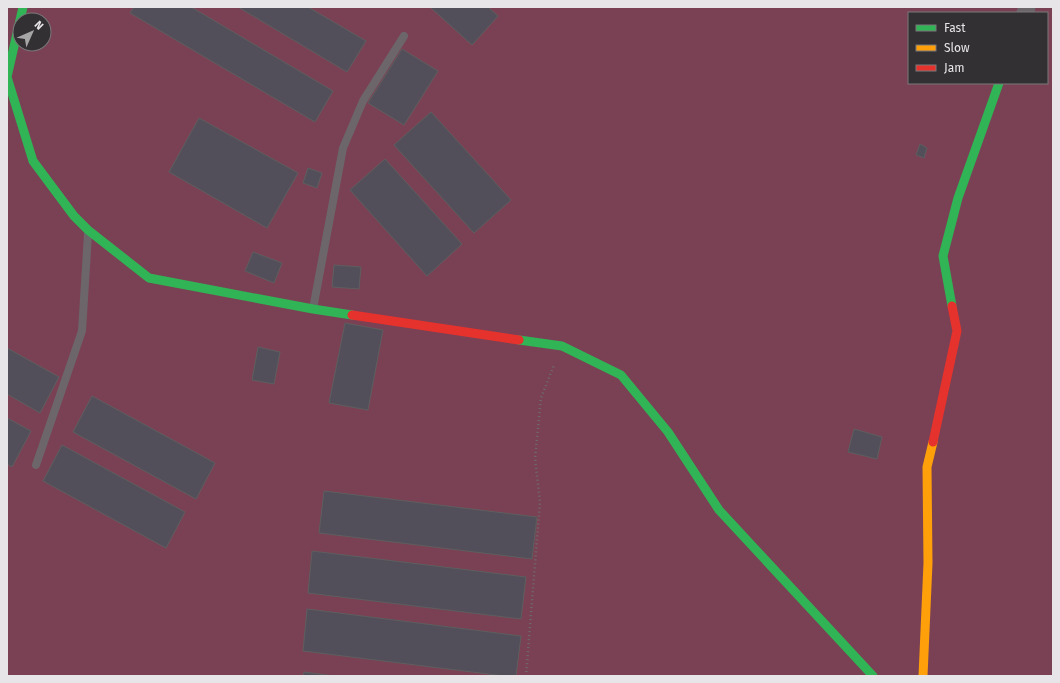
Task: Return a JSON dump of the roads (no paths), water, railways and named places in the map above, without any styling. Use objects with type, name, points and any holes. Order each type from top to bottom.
[{"type":"street","points":[[23,7],[7,77],[33,161],[74,216],[88,230],[149,278],[312,309],[562,346],[621,375],[668,432],[719,510],[873,676]]},
{"type":"street","points":[[923,676],[928,563],[927,467],[958,331],[943,256],[958,198],[999,84]]},
{"type":"lane","points":[[312,309],[343,148],[363,101],[404,36]]},
{"type":"lane","points":[[36,465],[82,331],[88,230]]}]
